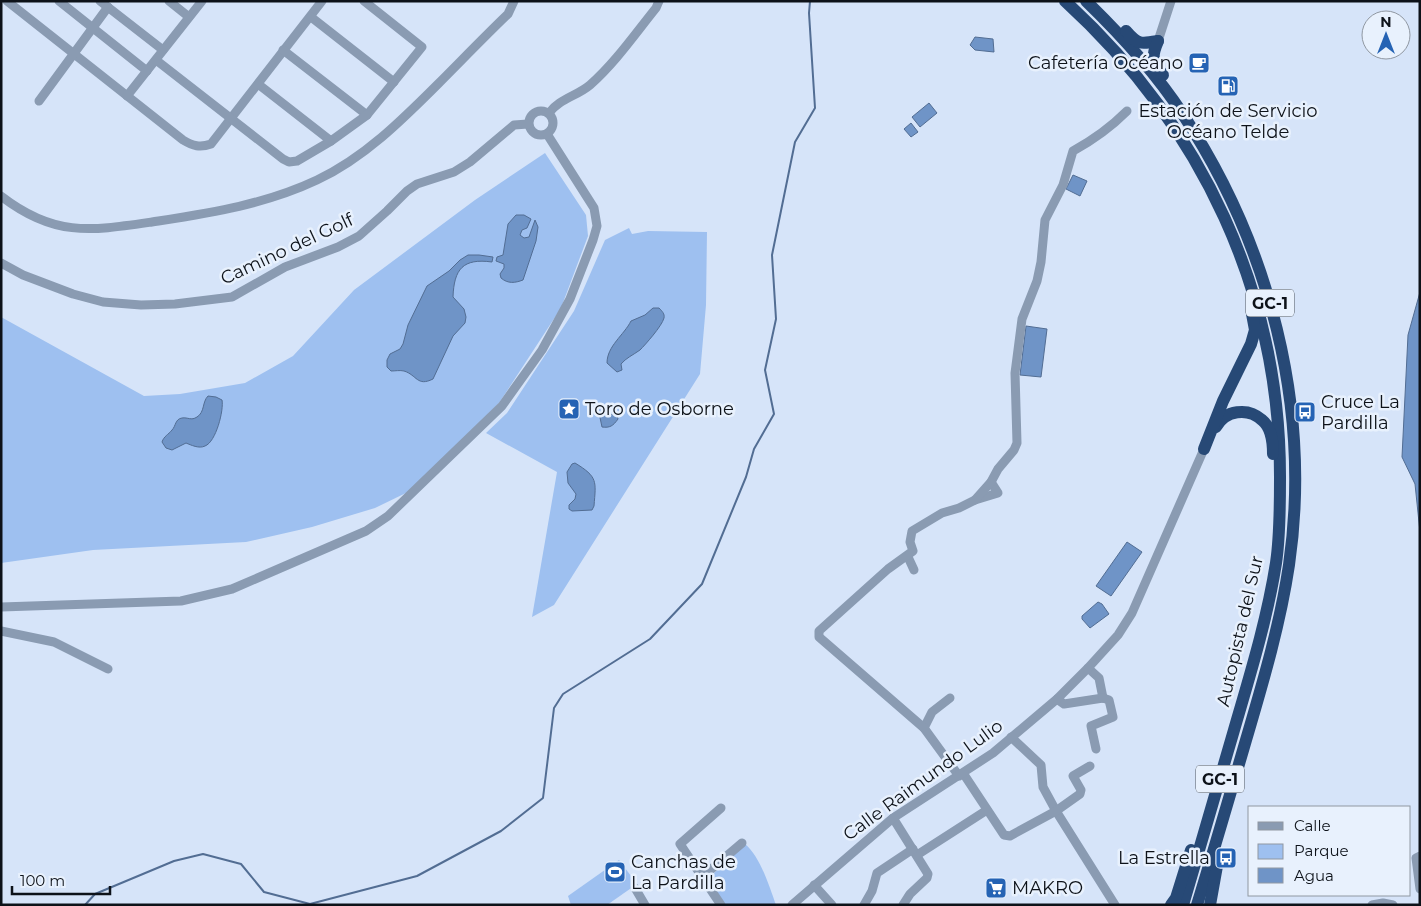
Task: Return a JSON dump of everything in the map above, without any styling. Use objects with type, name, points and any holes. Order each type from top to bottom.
[{"type":"highway","name":"Autopista del Sur","points":[[1065,1],[1117,52],[1147,88],[1194,158],[1231,230],[1257,306],[1268,348],[1280,438],[1280,494],[1276,561],[1257,653],[1183,905]]},
{"type":"highway","name":"Autopista del Sur","points":[[1086,1],[1127,43],[1175,104],[1208,154],[1243,226],[1257,260],[1281,345],[1293,438],[1294,494],[1289,562],[1282,607],[1271,655],[1197,905]]},
{"type":"highway","points":[[1096,1],[1138,43],[1144,44],[1158,41]]},
{"type":"highway","points":[[1158,41],[1154,52],[1154,62],[1172,87],[1175,104]]},
{"type":"highway","points":[[1204,448],[1219,410],[1251,344],[1255,330],[1254,321],[1233,254],[1231,230]]},
{"type":"highway","points":[[1204,448],[1226,415],[1239,412],[1252,414],[1263,420],[1270,433],[1273,445],[1274,475],[1280,494]]},
{"type":"highway","points":[[1171,905],[1176,898],[1229,726],[1257,653]]},
{"type":"highway","points":[[1211,904],[1214,879],[1254,735],[1271,655]]},
{"type":"street","points":[[7,1],[184,140],[191,145],[202,148],[211,144],[322,1]]},
{"type":"street","points":[[59,1],[147,71]]},
{"type":"street","points":[[100,1],[163,50]]},
{"type":"street","points":[[169,1],[189,17]]},
{"type":"street","points":[[127,96],[202,1]]},
{"type":"street","points":[[156,60],[289,162],[297,161],[367,115],[422,47],[364,1]]},
{"type":"street","points":[[1,196],[16,208],[34,218],[77,229],[100,229],[224,211],[251,205],[282,194],[318,180],[353,159],[379,139],[409,113],[508,14],[514,1]]},
{"type":"street","points":[[549,113],[555,105],[588,86],[610,65],[656,8],[659,1]]},
{"type":"street","points":[[1158,41],[1171,1]]},
{"type":"street","points":[[39,101],[108,7]]},
{"type":"street","points":[[311,17],[394,82]]},
{"type":"street","points":[[284,50],[367,115]]},
{"type":"street","points":[[258,84],[330,141]]},
{"type":"street","points":[[541,110],[549,113],[553,121],[551,130],[547,134],[537,135],[528,124],[529,120],[533,113],[541,110]]},
{"type":"street","points":[[1090,766],[1073,776],[1081,790],[1080,794],[1056,811],[1006,837],[924,728],[819,637],[819,631],[888,569],[908,557],[914,551],[910,542],[912,531],[942,513],[998,493],[991,482],[1017,443],[1015,373],[1022,319],[1037,281],[1042,262],[1045,220],[1063,185],[1072,151],[1089,142],[1127,110]]},
{"type":"street","name":"Camino del Golf","points":[[1,263],[24,276],[73,294],[103,302],[175,304],[232,297],[286,267],[338,247],[359,236],[417,184],[454,172],[470,162],[514,125],[528,124]]},
{"type":"street","points":[[1,607],[181,601],[206,596],[232,589],[312,556],[366,531],[388,516],[502,406],[542,350],[570,300],[597,226],[594,208],[547,134]]},
{"type":"street","name":"Calle Raimundo Lulio","points":[[792,905],[893,818],[993,753],[1057,699],[1118,635],[1132,613],[1204,448]]},
{"type":"street","points":[[908,557],[914,570]]},
{"type":"street","points":[[1,631],[54,642],[108,669]]},
{"type":"street","points":[[1088,668],[1099,678],[1103,698]]},
{"type":"street","points":[[924,728],[932,712],[950,698]]},
{"type":"street","points":[[1057,699],[1064,704],[1103,698],[1109,700],[1113,717],[1091,726],[1096,749]]},
{"type":"street","points":[[1010,737],[1041,765],[1044,787],[1056,811],[1115,905]]},
{"type":"street","points":[[721,905],[680,844],[722,808]]},
{"type":"street","points":[[864,905],[872,891],[877,873],[987,810]]},
{"type":"street","points":[[893,818],[928,874],[927,878],[910,894],[903,905]]},
{"type":"street","points":[[702,877],[742,843]]},
{"type":"street","points":[[1420,856],[1416,858],[1420,889]]},
{"type":"street","points":[[814,885],[832,905]]},
{"type":"street","points":[[636,888],[645,905]]},
{"type":"street","points":[[1372,905],[1383,903],[1392,905]]},
{"type":"green space","points":[[545,153],[586,215],[588,236],[561,308],[499,403],[408,492],[375,508],[312,527],[246,542],[93,550],[1,563],[1,317],[144,396],[180,394],[245,383],[293,356],[354,290],[475,200]]},
{"type":"green space","points":[[629,228],[632,234],[648,231],[707,232],[706,305],[700,374],[554,605],[532,617],[557,472],[486,433],[507,413],[574,311],[605,240]]},
{"type":"green space","points":[[745,844],[760,864],[776,905],[725,905],[710,882],[711,876]]},
{"type":"green space","name":"Canchas de La Pardilla","points":[[619,860],[637,884],[607,905],[571,905],[568,896]]},
{"type":"water","points":[[975,37],[993,39],[994,52],[975,50],[970,45]]},
{"type":"water","points":[[929,103],[937,113],[920,127],[912,117]]},
{"type":"water","points":[[911,123],[918,132],[911,137],[904,129]]},
{"type":"water","points":[[1073,175],[1087,181],[1080,196],[1066,189]]},
{"type":"water","points":[[516,215],[524,215],[531,219],[527,228],[522,230],[520,235],[524,238],[529,237],[535,220],[538,227],[536,241],[523,280],[512,282],[501,278],[500,274],[504,264],[496,261],[497,257],[503,255],[508,224]]},
{"type":"water","points":[[468,255],[493,257],[492,262],[482,261],[467,264],[455,279],[453,297],[464,309],[465,323],[453,336],[433,379],[424,382],[417,380],[404,371],[391,371],[387,367],[387,360],[390,354],[400,349],[403,344],[408,325],[427,286]]},
{"type":"water","points":[[1420,292],[1420,532],[1415,484],[1402,457],[1408,335]]},
{"type":"water","points":[[653,308],[659,308],[662,311],[664,314],[663,321],[646,344],[627,358],[621,364],[622,370],[617,372],[607,363],[610,351],[631,321],[645,315]]},
{"type":"water","points":[[1026,326],[1047,329],[1041,377],[1020,375]]},
{"type":"water","points":[[208,396],[222,400],[220,418],[213,439],[203,447],[186,443],[172,450],[166,448],[162,442],[177,421],[182,418],[193,419],[200,415]]},
{"type":"water","points":[[602,411],[606,414],[617,415],[618,419],[611,426],[602,427],[599,413]]},
{"type":"water","points":[[575,463],[588,472],[594,480],[595,498],[592,510],[572,511],[569,509],[569,505],[575,499],[576,494],[568,483],[567,472],[572,464]]},
{"type":"water","points":[[1127,542],[1142,552],[1111,596],[1096,586]]},
{"type":"water","points":[[1098,602],[1102,604],[1109,614],[1090,628],[1082,619],[1082,616]]},
{"type":"waterway","points":[[85,905],[95,894],[174,861],[203,854],[241,864],[264,892],[310,904],[417,876],[501,831],[543,798],[554,708],[563,694],[650,639],[702,584],[746,477],[754,449],[774,414],[765,370],[776,319],[772,255],[795,142],[815,108],[809,13],[810,1]]},
{"type":"place","name":"Cafetería Océano","points":[[1199,63]]},
{"type":"place","name":"Estación de Servicio Océano Telde","points":[[1228,86]]},
{"type":"place","name":"Toro de Osborne","points":[[569,409]]},
{"type":"place","name":"Cruce La Pardilla","points":[[1305,412]]},
{"type":"place","name":"La Estrella","points":[[1226,858]]},
{"type":"place","name":"Canchas de La Pardilla","points":[[615,872]]},
{"type":"place","name":"MAKRO","points":[[996,888]]}]
